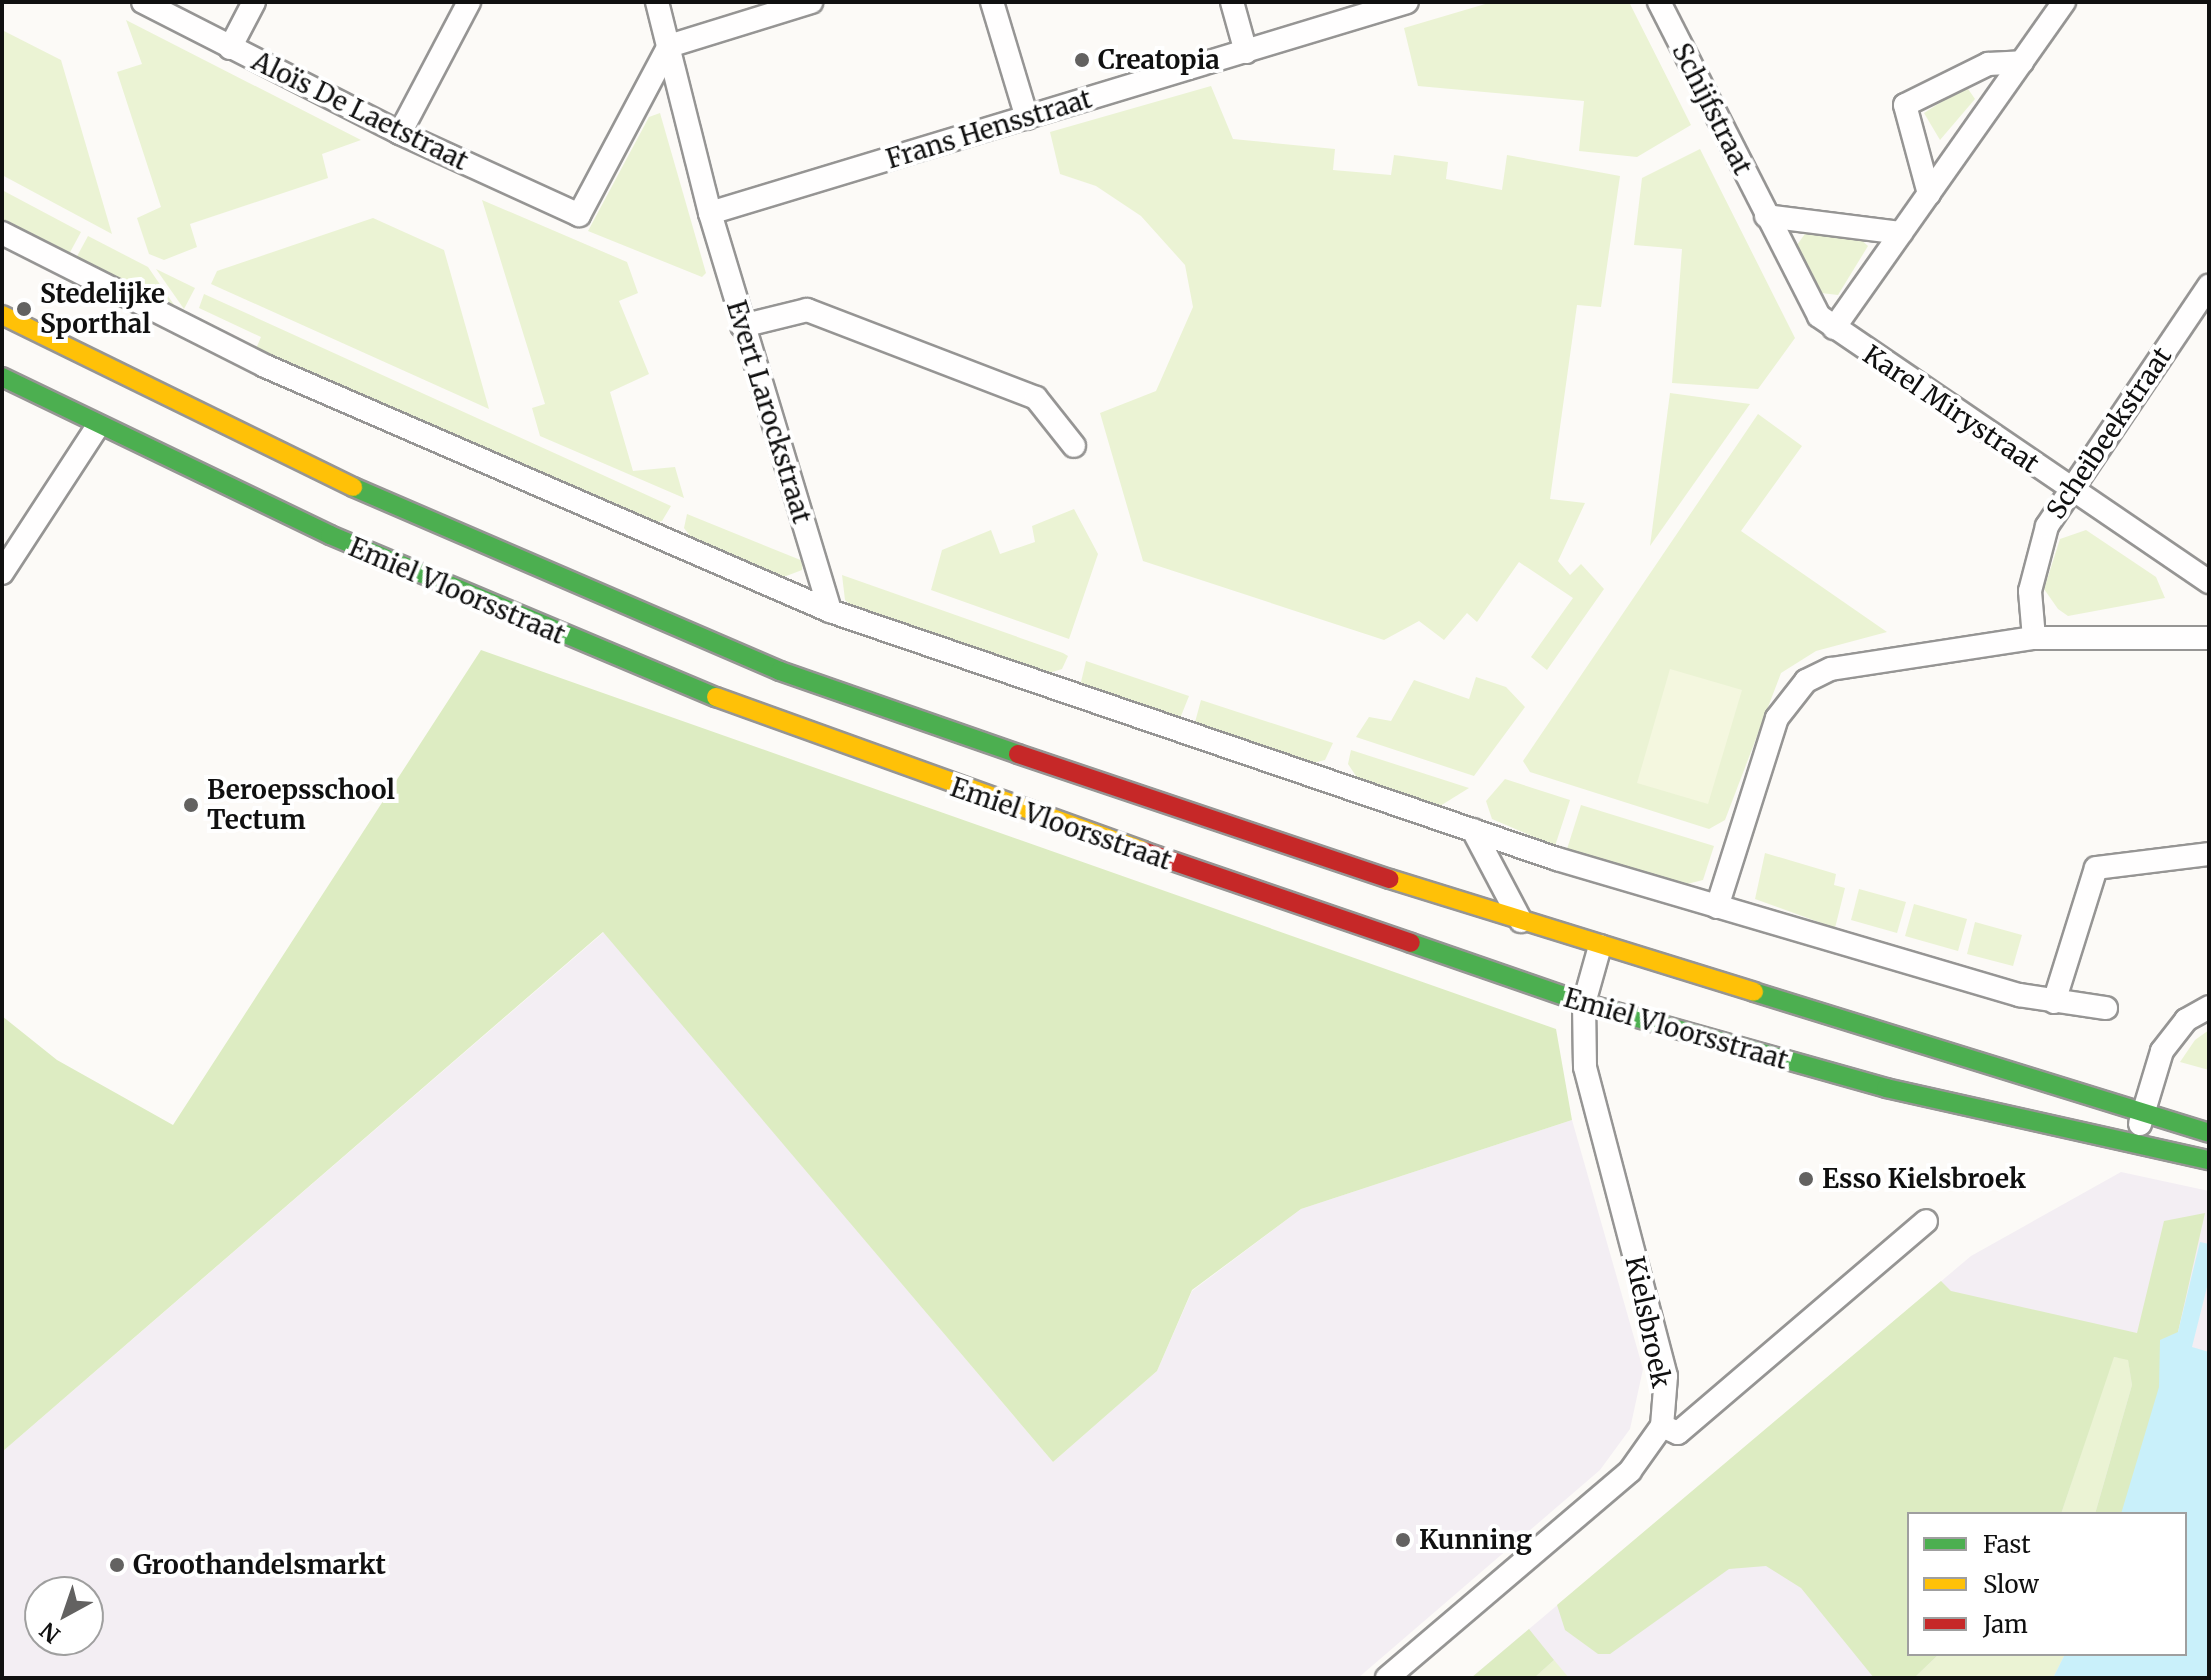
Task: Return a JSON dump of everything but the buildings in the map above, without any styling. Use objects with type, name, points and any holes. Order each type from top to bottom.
[{"type":"street","name":"Aloïs De Laetstraat","points":[[143,2],[400,133],[579,215],[669,46]]},
{"type":"street","points":[[230,48],[254,2]]},
{"type":"street","points":[[400,133],[469,2]]},
{"type":"street","name":"Evert Larockstraat","points":[[657,2],[742,326],[830,611]]},
{"type":"street","points":[[669,46],[811,2]]},
{"type":"street","points":[[992,2],[1027,118]]},
{"type":"street","points":[[1232,2],[1246,52]]},
{"type":"street","name":"Frans Hensstraat","points":[[710,213],[1407,2]]},
{"type":"street","name":"Schijfstraat","points":[[1659,2],[1806,299],[1834,328]]},
{"type":"street","points":[[1834,328],[2064,2]]},
{"type":"street","points":[[1929,194],[1905,105],[1988,64],[2022,62]]},
{"type":"street","points":[[1766,216],[1901,233]]},
{"type":"street","points":[[2,233],[294,379],[830,611],[1473,830],[1717,907],[2054,1002],[2106,1008]]},
{"type":"street","name":"Scheibeekstraat","points":[[2034,638],[2036,556],[2071,486],[2209,286]]},
{"type":"street","points":[[742,326],[807,310],[1036,398],[1074,446]]},
{"type":"street","name":"Emiel Vloorsstraat","points":[[2,315],[444,532],[780,671],[1148,801],[1600,946],[2209,1133]]},
{"type":"street","name":"Karel Mirystraat","points":[[1834,328],[2209,582]]},
{"type":"street","name":"Emiel Vloorsstraat","points":[[2,377],[97,427],[647,673],[1584,1003],[1886,1088],[2209,1160]]},
{"type":"street","points":[[2,573],[97,427]]},
{"type":"street","points":[[1717,907],[1777,718],[1806,681],[1831,669],[2034,638],[2209,638]]},
{"type":"street","points":[[1473,830],[1521,921]]},
{"type":"street","points":[[2054,1002],[2096,868],[2209,854]]},
{"type":"street","name":"Kielsbroek","points":[[1387,1678],[1630,1471],[1662,1426],[1666,1376],[1585,1067],[1584,1003],[1600,946]]},
{"type":"street","points":[[2134,1142],[2168,1042],[2209,1007]]},
{"type":"street","points":[[1662,1426],[1678,1433],[1926,1221]]},
{"type":"shaded area","points":[[604,932],[1053,1462],[1157,1371],[1192,1291],[1301,1209],[1572,1120],[1643,1369],[1630,1429],[1600,1470],[1358,1678],[2,1678],[2,1452]]},
{"type":"shaded area","points":[[2121,1172],[2209,1191],[2209,1678],[1471,1678],[1971,1256]]},
{"type":"green space","points":[[1492,2],[1629,2],[1691,125],[1637,157],[1579,151],[1584,101],[1418,86],[1404,28]]},
{"type":"green space","points":[[126,20],[361,140],[322,154],[328,178],[190,224],[197,247],[164,260],[149,254],[137,218],[161,207],[117,72],[142,64]]},
{"type":"green space","points":[[2,30],[61,60],[112,234],[2,175]]},
{"type":"green space","points":[[1211,86],[1233,139],[1335,149],[1333,170],[1391,175],[1394,155],[1448,162],[1446,179],[1502,190],[1507,155],[1620,176],[1601,307],[1577,305],[1550,499],[1585,503],[1558,561],[1570,575],[1581,564],[1604,589],[1547,670],[1531,657],[1573,598],[1519,562],[1477,622],[1467,613],[1444,640],[1419,621],[1384,640],[1143,561],[1100,413],[1156,391],[1193,307],[1185,265],[1141,216],[1096,186],[1060,174],[1050,132]]},
{"type":"green space","points":[[1966,86],[1975,99],[1940,140],[1924,113]]},
{"type":"green space","points":[[660,113],[706,273],[702,277],[588,231],[649,117]]},
{"type":"green space","points":[[1700,149],[1795,338],[1758,389],[1672,383],[1682,249],[1634,245],[1642,178]]},
{"type":"green space","points":[[2,190],[81,232],[68,256],[2,222]]},
{"type":"green space","points":[[482,200],[627,262],[638,293],[619,301],[649,374],[610,392],[633,471],[675,467],[684,498],[540,436],[532,408],[545,404]]},
{"type":"green space","points":[[373,218],[444,250],[489,409],[211,284],[217,271]]},
{"type":"green space","points":[[1807,231],[1859,238],[1868,246],[1838,295],[1821,293],[1797,245]]},
{"type":"green space","points":[[88,236],[148,267],[181,315],[75,260]]},
{"type":"green space","points":[[156,269],[195,288],[184,309]]},
{"type":"green space","points":[[204,294],[671,506],[662,521],[647,524],[255,351],[261,337],[199,308]]},
{"type":"green space","points":[[1670,393],[1750,404],[1650,546]]},
{"type":"green space","points":[[1758,414],[1802,446],[1741,531],[1887,632],[1816,651],[1781,673],[1725,820],[1709,829],[1530,772],[1523,761]]},
{"type":"green space","points":[[1074,509],[1098,554],[1069,639],[931,590],[942,550],[991,530],[1000,554],[1035,542],[1032,526]]},
{"type":"green space","points":[[687,514],[803,561],[802,570],[781,578],[697,545],[684,528]]},
{"type":"green space","points":[[2086,530],[2156,577],[2165,598],[2068,616],[2058,609],[2044,589],[2060,539]]},
{"type":"green space","points":[[842,575],[1068,656],[1062,669],[1040,676],[854,608],[845,600]]},
{"type":"green space","points":[[481,650],[1556,1029],[1572,1120],[1301,1209],[1192,1290],[1157,1371],[1053,1462],[603,932],[2,1452],[2,1016],[57,1060],[173,1125]]},
{"type":"green space","points":[[1086,661],[1189,696],[1179,721],[1086,689],[1081,682]]},
{"type":"green space","points":[[1670,669],[1742,690],[1708,804],[1637,783]]},
{"type":"green space","points":[[1476,677],[1506,687],[1525,707],[1474,776],[1356,737],[1369,717],[1391,721],[1414,680],[1469,699]]},
{"type":"green space","points":[[1201,700],[1333,743],[1325,760],[1309,764],[1194,726]]},
{"type":"green space","points":[[1351,750],[1469,788],[1440,806],[1360,782],[1348,764]]},
{"type":"green space","points":[[1505,779],[1570,800],[1555,846],[1492,819],[1486,801]]},
{"type":"green space","points":[[1581,805],[1714,846],[1703,880],[1679,886],[1567,849]]},
{"type":"green space","points":[[1765,853],[1836,874],[1834,885],[1845,888],[1835,928],[1755,899]]},
{"type":"green space","points":[[1859,889],[1906,902],[1897,933],[1851,920]]},
{"type":"green space","points":[[1914,904],[1967,919],[1958,951],[1905,936]]},
{"type":"green space","points":[[1975,922],[2022,935],[2013,966],[1967,954]]},
{"type":"green space","points":[[2209,1030],[2209,1070],[2180,1062],[2195,1040]]},
{"type":"green space","points":[[2205,1213],[2178,1332],[2153,1512],[2096,1512],[2132,1385],[2128,1360],[2114,1357],[2062,1512],[1907,1512],[1907,1656],[1937,1656],[1914,1678],[1874,1678],[1801,1588],[1766,1566],[1729,1569],[1610,1654],[1598,1654],[1565,1630],[1557,1605],[1941,1281],[1951,1291],[2137,1333],[2164,1221]]},
{"type":"green space","points":[[2113,1357],[2128,1359],[2132,1385],[2096,1512],[2062,1512]]},
{"type":"green space","points":[[1529,1629],[1554,1660],[1534,1678],[1471,1678]]},
{"type":"green space","points":[[1937,1656],[2064,1656],[2053,1678],[1914,1678]]},
{"type":"green space","points":[[1554,1660],[1569,1678],[1534,1678]]},
{"type":"water","points":[[2200,1242],[2209,1244],[2209,1279],[2192,1347],[2209,1352],[2209,1678],[2053,1678],[2064,1656],[2187,1656],[2187,1512],[2122,1512],[2159,1387],[2160,1340],[2178,1332]]},
{"type":"traffic: fast","points":[[2,377],[330,535],[716,697]]},
{"type":"traffic: fast","points":[[353,487],[780,671],[1018,754]]},
{"type":"traffic: fast","points":[[1411,943],[1584,1003],[1886,1088],[2209,1160]]},
{"type":"traffic: fast","points":[[1754,992],[2209,1133]]},
{"type":"traffic: slow","points":[[2,315],[353,487]]},
{"type":"traffic: slow","points":[[716,697],[1143,851]]},
{"type":"traffic: slow","points":[[1390,879],[1754,992]]},
{"type":"traffic: jam","points":[[1018,754],[1390,879]]},
{"type":"traffic: jam","points":[[1143,851],[1411,943]]},
{"type":"place","name":"Creatopia","points":[[1082,60]]},
{"type":"place","name":"Stedelijke Sporthal","points":[[24,309]]},
{"type":"place","name":"Beroepsschool Tectum","points":[[191,805]]},
{"type":"place","name":"Esso Kielsbroek","points":[[1806,1179]]},
{"type":"place","name":"Kunning","points":[[1403,1540]]},
{"type":"place","name":"Groothandelsmarkt","points":[[117,1565]]}]
